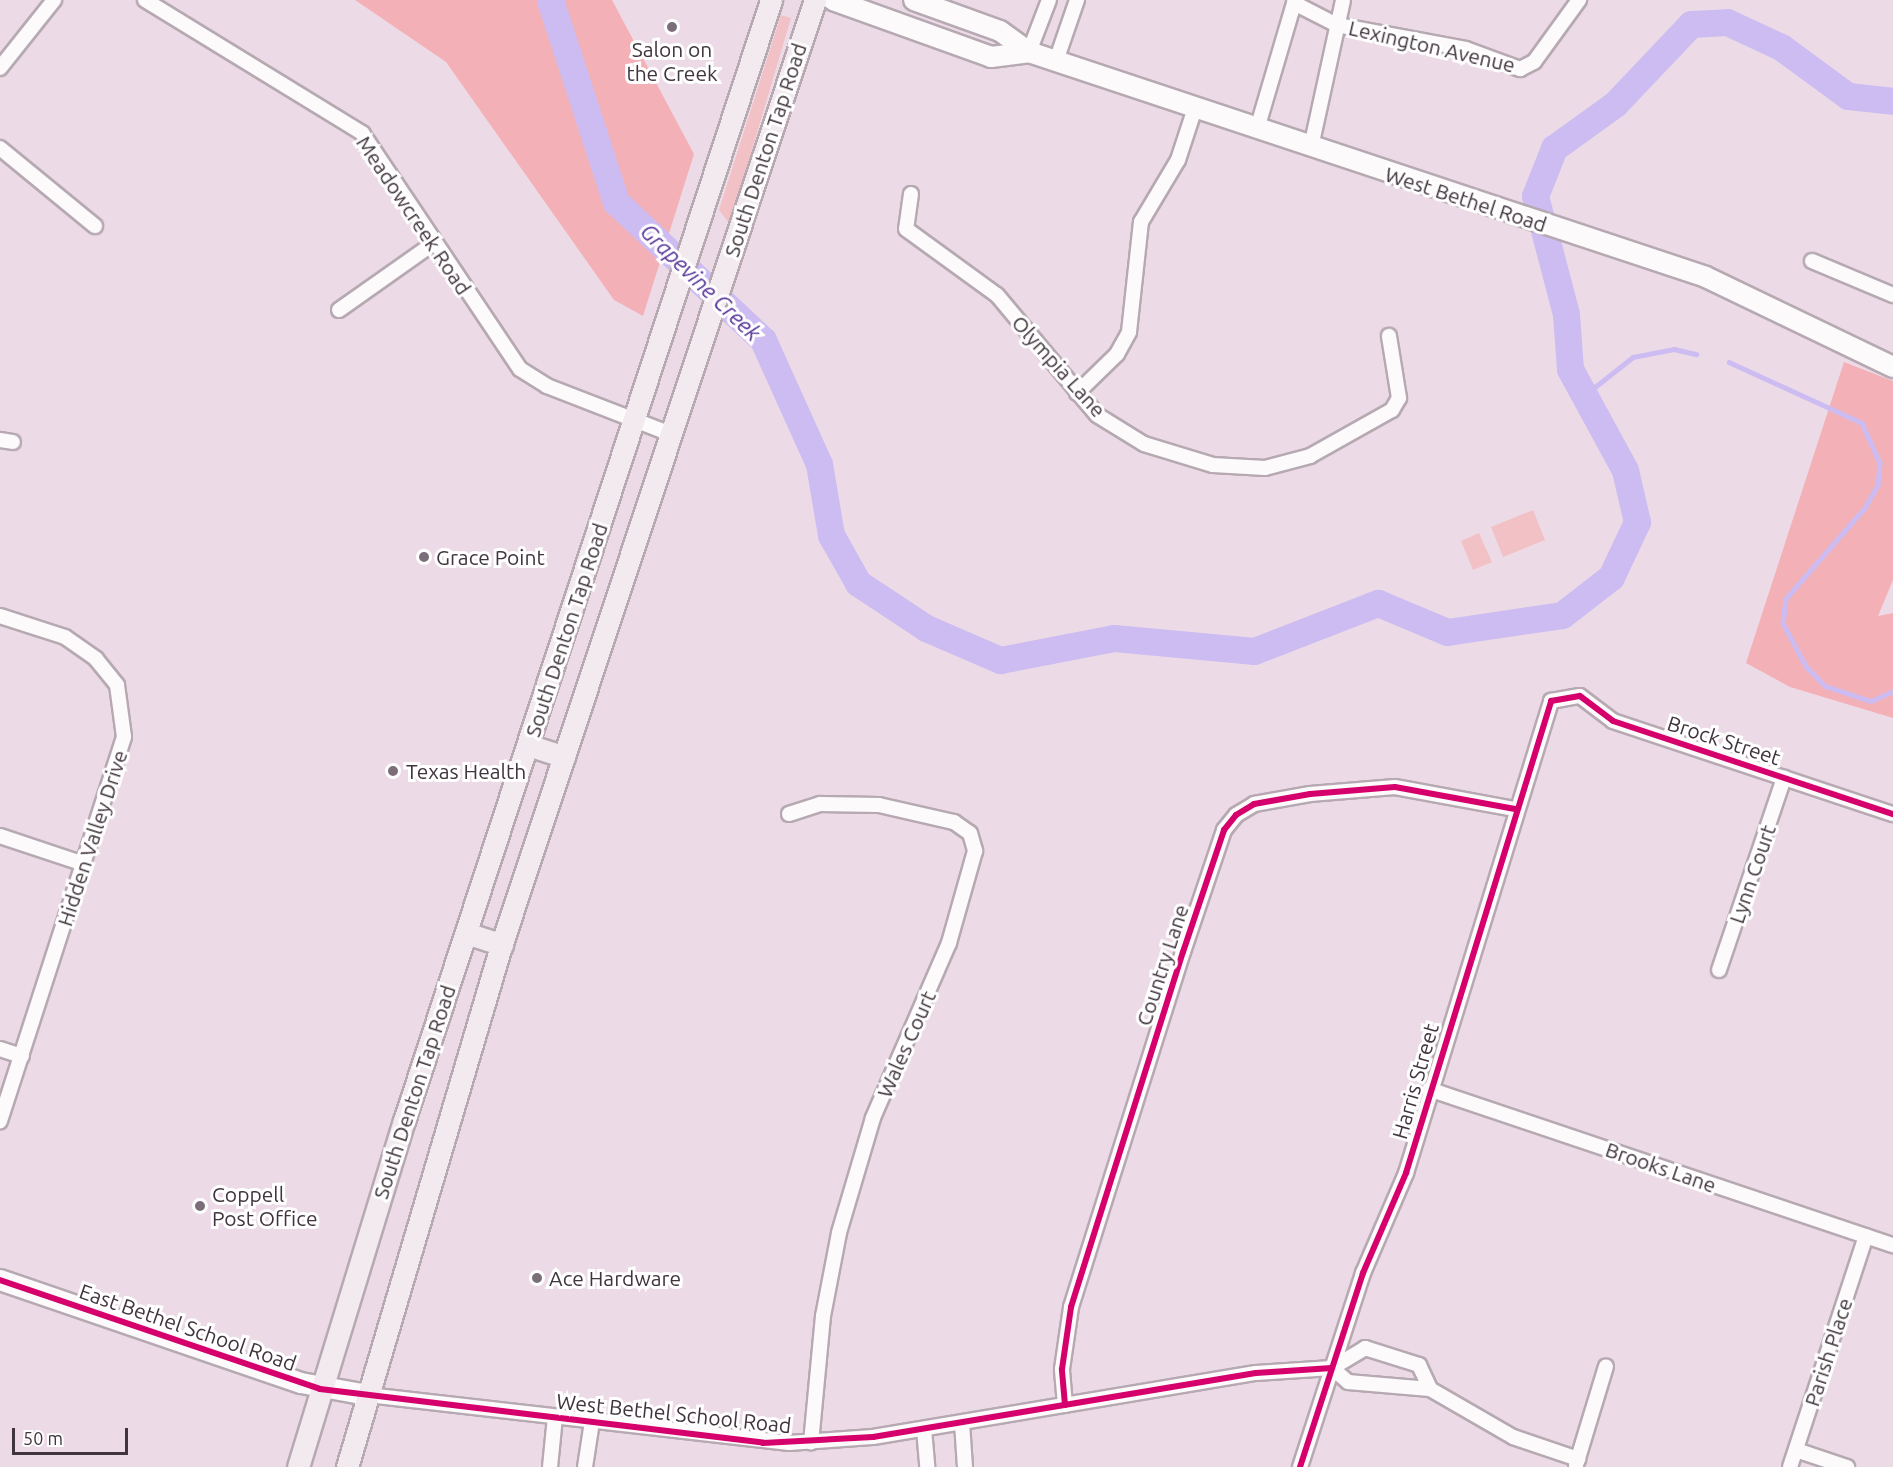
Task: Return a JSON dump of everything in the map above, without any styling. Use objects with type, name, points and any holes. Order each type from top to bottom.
[{"type":"main road","name":"South Denton Tap Road","points":[[298,1467],[320,1389],[466,933],[656,358],[771,0]]},
{"type":"main road","name":"South Denton Tap Road","points":[[347,1467],[502,945],[815,0]]},
{"type":"main road","name":"West Bethel Road","points":[[833,0],[990,57],[1029,52]]},
{"type":"main road","name":"West Bethel Road","points":[[914,0],[1000,31],[1029,52],[1706,277],[1893,367]]},
{"type":"main road","points":[[528,746],[564,757]]},
{"type":"main road","points":[[466,933],[502,945]]},
{"type":"main road","name":"East Bethel School Road","points":[[0,1280],[320,1389],[368,1395]]},
{"type":"street","points":[[0,68],[54,0]]},
{"type":"street","name":"Meadowcreek Road","points":[[144,0],[362,134],[520,369],[635,422],[671,434]]},
{"type":"street","points":[[1029,52],[1049,0]]},
{"type":"street","points":[[1056,61],[1077,0]]},
{"type":"street","points":[[1311,147],[1343,0]]},
{"type":"street","name":"Lexington Avenue","points":[[1294,1],[1337,25],[1466,50],[1520,69],[1534,62],[1580,0]]},
{"type":"street","points":[[1257,129],[1294,1]]},
{"type":"street","points":[[1077,393],[1117,354],[1129,332],[1141,222],[1178,160],[1195,108]]},
{"type":"street","points":[[0,148],[95,226]]},
{"type":"street","name":"Olympia Lane","points":[[911,194],[906,229],[997,296],[1097,415],[1144,444],[1213,465],[1265,468],[1310,456],[1392,410],[1399,398],[1389,336]]},
{"type":"street","points":[[339,310],[434,243]]},
{"type":"street","points":[[1812,261],[1893,295]]},
{"type":"street","name":"Hidden Valley Drive","points":[[0,616],[65,638],[96,659],[117,685],[124,737],[0,1122]]},
{"type":"street","name":"Brock Street","points":[[1551,701],[1580,696],[1613,721],[1893,814]]},
{"type":"street","name":"Harris Street","points":[[1300,1467],[1363,1273],[1406,1173],[1429,1089],[1515,809],[1551,701]]},
{"type":"street","name":"Lynn Court","points":[[1719,970],[1784,778]]},
{"type":"street","name":"Country Lane","points":[[1065,1405],[1062,1369],[1071,1307],[1183,952],[1230,823],[1254,804],[1366,788],[1407,787],[1515,809]]},
{"type":"street","name":"Wales Court","points":[[789,814],[820,804],[879,805],[954,822],[970,833],[975,851],[949,943],[873,1118],[848,1203],[823,1316],[811,1442]]},
{"type":"street","points":[[0,836],[84,864]]},
{"type":"street","points":[[0,1048],[22,1056]]},
{"type":"street","name":"Brooks Lane","points":[[1429,1089],[1893,1245]]},
{"type":"street","name":"Parish Place","points":[[1790,1467],[1866,1236]]},
{"type":"street","points":[[1430,1389],[1419,1365],[1365,1348],[1332,1368],[1348,1382],[1430,1389],[1513,1437],[1576,1463],[1605,1366]]},
{"type":"street","name":"West Bethel School Road","points":[[368,1395],[763,1443],[811,1442],[924,1429],[1256,1373],[1332,1368]]},
{"type":"street","points":[[550,1467],[555,1417]]},
{"type":"street","points":[[585,1467],[592,1422]]},
{"type":"street","points":[[962,1423],[965,1467]]},
{"type":"street","points":[[924,1429],[927,1467]]},
{"type":"street","points":[[1796,1450],[1847,1467]]},
{"type":"shaded area","points":[[355,0],[612,0],[694,154],[643,316],[614,300],[446,62]]},
{"type":"shaded area","points":[[781,15],[791,18],[730,224],[719,210]]},
{"type":"shaded area","points":[[1844,362],[1893,381],[1893,580],[1878,616],[1893,613],[1893,718],[1790,687],[1746,663]]},
{"type":"shaded area","points":[[1533,510],[1545,540],[1503,557],[1491,527]]},
{"type":"shaded area","points":[[1479,533],[1492,562],[1473,570],[1461,541]]},
{"type":"waterway","name":"Grapevine Creek","points":[[550,0],[616,202],[763,340],[819,464],[831,535],[858,583],[926,628],[1000,660],[1114,638],[1254,651],[1378,603],[1447,632],[1562,615],[1611,577],[1637,522],[1625,470],[1570,369],[1566,314],[1535,196],[1554,148],[1615,104],[1691,24],[1727,22],[1781,47],[1848,96],[1893,101]]},
{"type":"waterway","points":[[1581,398],[1633,357],[1674,349],[1696,354]]},
{"type":"waterway","points":[[1729,362],[1862,423],[1880,463],[1878,485],[1865,508],[1786,599],[1783,623],[1806,666],[1825,686],[1871,701],[1893,691]]},
{"type":"cycle path","points":[[1300,1467],[1363,1273],[1406,1173],[1551,701],[1580,696],[1613,721],[1893,814]]},
{"type":"cycle path","points":[[1065,1405],[1062,1369],[1071,1307],[1224,830],[1236,815],[1254,804],[1310,794],[1395,787],[1515,809]]},
{"type":"cycle path","points":[[0,1280],[320,1389],[763,1443],[873,1437],[1256,1373],[1332,1368]]},
{"type":"place","name":"Salon on the Creek","points":[[672,27]]},
{"type":"place","name":"Grace Point","points":[[424,557]]},
{"type":"place","name":"Texas Health","points":[[393,771]]},
{"type":"place","name":"Coppell Post Office","points":[[200,1206]]},
{"type":"place","name":"Ace Hardware","points":[[537,1278]]}]
